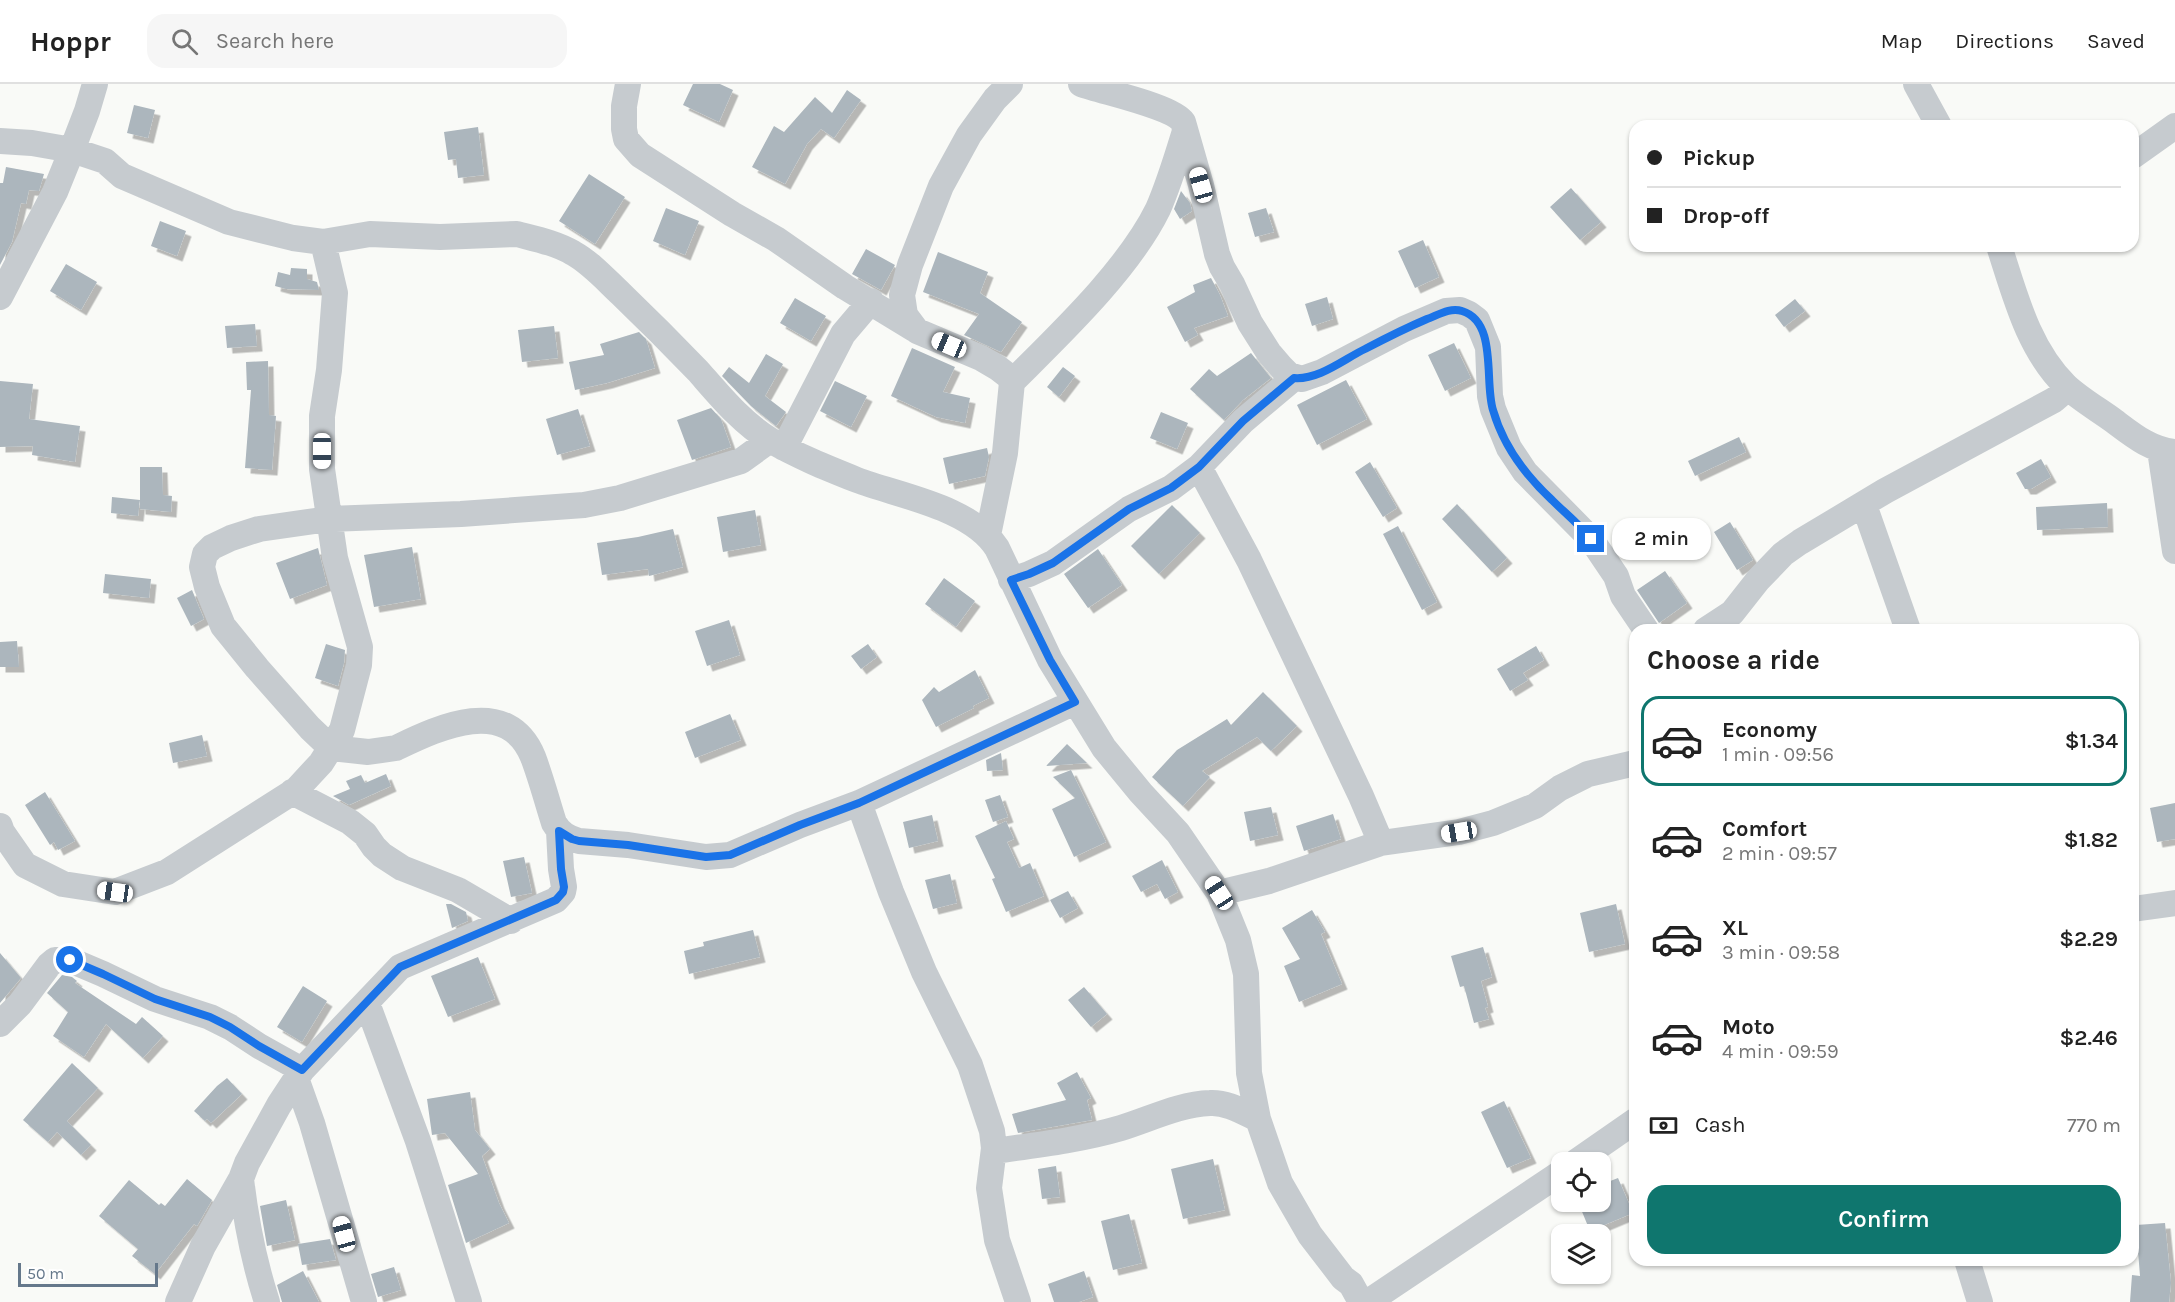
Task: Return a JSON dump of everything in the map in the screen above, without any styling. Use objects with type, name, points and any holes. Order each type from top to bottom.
[{"type":"street","points":[[0,297],[55,192],[87,111],[95,84]]},
{"type":"street","points":[[628,84],[624,106],[624,129],[626,139],[640,155],[732,214],[776,239],[845,287],[917,331],[981,358],[998,368],[1012,382]]},
{"type":"street","points":[[917,331],[905,315],[902,295],[910,266],[941,186],[969,135],[995,99],[1010,84]]},
{"type":"street","points":[[1081,84],[1174,114],[1183,122],[1222,267],[1250,323],[1269,353],[1294,378],[1302,379],[1322,372],[1404,329],[1446,311],[1460,310],[1477,320],[1488,347],[1492,409],[1509,448],[1525,471],[1591,539],[1616,576],[1623,596],[1642,624]]},
{"type":"street","points":[[1916,84],[1936,120]]},
{"type":"street","points":[[2139,152],[2175,126]]},
{"type":"street","points":[[988,535],[1005,453],[1012,382],[1059,335],[1108,280],[1143,235],[1166,189],[1185,131]]},
{"type":"street","points":[[0,141],[32,143],[72,150],[105,161],[122,176],[229,222],[293,238],[323,242],[370,234],[440,237],[505,234],[553,244],[573,253],[590,265],[655,327],[729,406],[754,429],[802,457],[858,480],[936,506],[971,523],[988,535],[997,548],[1050,660],[1104,748],[1178,833],[1219,893],[1238,940],[1246,974],[1249,1073],[1258,1119],[1280,1184],[1310,1235],[1343,1278],[1351,1284],[1360,1302]]},
{"type":"street","points":[[0,825],[2,832],[25,865],[63,885],[115,892],[167,872],[292,792],[321,763],[342,730],[359,665],[360,647],[334,558],[322,469],[322,416],[329,370],[335,293],[323,242]]},
{"type":"street","points":[[2001,252],[2026,327],[2055,373],[2068,388],[2144,442],[2167,451],[2175,551]]},
{"type":"street","points":[[871,301],[843,334],[777,444],[741,461],[629,496],[584,505],[461,514],[329,519],[259,529],[231,538],[212,547],[205,554],[202,567],[207,587],[223,626],[310,728],[332,748],[358,752],[385,751],[459,722],[480,719],[501,725],[520,736],[527,745],[554,823],[559,831],[579,841],[628,845],[706,857],[730,855],[859,803],[1075,702]]},
{"type":"street","points":[[1011,580],[1053,563],[1129,509],[1171,488],[1199,467],[1243,421],[1294,378]]},
{"type":"street","points":[[1715,624],[1732,613],[1758,580],[1783,554],[1800,542],[2054,400],[2068,388]]},
{"type":"street","points":[[1199,467],[1282,627],[1382,843]]},
{"type":"street","points":[[1864,505],[1906,624]]},
{"type":"street","points":[[1219,893],[1269,881],[1382,843],[1459,832],[1493,823],[1535,806],[1560,788],[1588,774],[1629,765]]},
{"type":"street","points":[[292,792],[350,822],[365,834],[382,855],[402,868],[458,890],[511,921]]},
{"type":"street","points":[[859,803],[891,892],[924,972],[970,1065],[992,1131],[994,1151],[989,1188],[997,1240],[1018,1302]]},
{"type":"street","points":[[178,1302],[203,1246],[242,1179],[247,1163],[299,1074],[400,967],[553,902],[563,892],[559,831]]},
{"type":"street","points":[[2139,908],[2175,903]]},
{"type":"street","points":[[0,1024],[20,1004],[49,964],[62,959],[103,974],[155,999],[210,1017],[230,1027],[299,1074],[364,1302]]},
{"type":"street","points":[[367,1003],[421,1152],[469,1302]]},
{"type":"street","points":[[994,1151],[1080,1138],[1121,1128],[1188,1106],[1212,1102],[1228,1096],[1249,1073]]},
{"type":"street","points":[[1212,1102],[1235,1107],[1258,1119]]},
{"type":"street","points":[[1590,1152],[1629,1125]]},
{"type":"street","points":[[242,1179],[244,1209],[256,1269],[267,1302]]},
{"type":"street","points":[[1368,1302],[1551,1179]]},
{"type":"street","points":[[1969,1266],[1980,1302]]},
{"type":"building","points":[[693,84],[720,84],[733,90],[719,122],[683,105]]},
{"type":"building","points":[[847,90],[861,100],[834,138],[821,129],[807,144],[785,184],[752,167],[774,126],[784,132],[815,97],[832,113]]},
{"type":"building","points":[[134,105],[155,110],[148,138],[127,133]]},
{"type":"building","points":[[478,127],[484,175],[458,178],[456,159],[448,160],[444,132]]},
{"type":"building","points":[[6,167],[44,174],[39,191],[29,190],[26,204],[21,203],[12,242],[0,265],[0,183],[3,183]]},
{"type":"building","points":[[589,174],[625,197],[595,244],[559,221]]},
{"type":"building","points":[[1571,188],[1601,222],[1580,240],[1550,207]]},
{"type":"building","points":[[1181,191],[1190,203],[1192,211],[1180,219],[1174,209]]},
{"type":"building","points":[[666,208],[699,221],[685,255],[653,241]]},
{"type":"building","points":[[1266,208],[1274,232],[1255,237],[1248,213]]},
{"type":"building","points":[[160,221],[186,231],[177,256],[151,246]]},
{"type":"building","points":[[1423,240],[1439,277],[1415,288],[1398,251]]},
{"type":"building","points":[[866,249],[895,265],[881,290],[852,274]]},
{"type":"building","points":[[938,252],[988,272],[980,293],[1022,322],[1001,352],[964,335],[979,314],[923,292]]},
{"type":"building","points":[[66,264],[97,282],[81,310],[50,291]]},
{"type":"building","points":[[291,268],[307,269],[307,279],[317,282],[319,290],[286,289],[275,286],[278,272],[290,275]]},
{"type":"building","points":[[1211,278],[1228,316],[1194,328],[1198,335],[1185,342],[1167,307],[1195,292],[1193,285]]},
{"type":"building","points":[[1327,297],[1333,319],[1312,326],[1305,304]]},
{"type":"building","points":[[795,298],[826,316],[811,341],[780,323]]},
{"type":"building","points":[[1795,299],[1805,311],[1784,327],[1775,315]]},
{"type":"building","points":[[255,324],[257,346],[227,348],[225,326]]},
{"type":"building","points":[[554,326],[558,358],[522,362],[518,330]]},
{"type":"building","points":[[639,332],[646,339],[655,368],[575,390],[569,362],[604,355],[600,344]]},
{"type":"building","points":[[1454,343],[1471,378],[1445,391],[1428,355]]},
{"type":"building","points":[[912,348],[955,367],[943,392],[970,398],[965,423],[936,417],[891,396]]},
{"type":"building","points":[[1251,353],[1271,378],[1243,400],[1224,420],[1190,389],[1209,369],[1217,376]]},
{"type":"building","points":[[766,354],[783,364],[765,396],[786,412],[776,426],[751,406],[722,376],[729,367],[749,383]]},
{"type":"building","points":[[268,361],[269,415],[276,416],[272,470],[245,468],[251,390],[247,390],[246,362]]},
{"type":"building","points":[[1063,367],[1075,376],[1059,397],[1047,387]]},
{"type":"building","points":[[1346,380],[1367,419],[1317,445],[1297,405]]},
{"type":"building","points":[[0,381],[33,384],[29,419],[80,426],[75,462],[32,455],[33,446],[0,447]]},
{"type":"building","points":[[835,381],[867,396],[851,427],[820,411]]},
{"type":"building","points":[[711,408],[721,419],[731,447],[692,460],[677,420]]},
{"type":"building","points":[[578,409],[590,446],[557,455],[546,419]]},
{"type":"building","points":[[1161,412],[1188,423],[1177,449],[1150,438]]},
{"type":"building","points":[[1739,437],[1746,452],[1695,476],[1688,461]]},
{"type":"building","points":[[987,448],[989,457],[985,476],[949,484],[943,458]]},
{"type":"building","points":[[2041,459],[2051,477],[2031,489],[2025,489],[2016,473]]},
{"type":"building","points":[[1370,462],[1397,508],[1383,517],[1355,472]]},
{"type":"building","points":[[140,467],[162,467],[163,495],[172,496],[171,512],[140,509]]},
{"type":"building","points":[[112,497],[140,500],[138,516],[111,513]]},
{"type":"building","points":[[2107,503],[2108,527],[2037,530],[2036,507]]},
{"type":"building","points":[[1457,504],[1507,558],[1492,572],[1442,519]]},
{"type":"building","points":[[1172,505],[1200,533],[1159,574],[1131,546]]},
{"type":"building","points":[[755,510],[761,545],[723,552],[717,517]]},
{"type":"building","points":[[1730,522],[1753,560],[1737,570],[1714,532]]},
{"type":"building","points":[[1398,526],[1437,602],[1422,610],[1383,534]]},
{"type":"building","points":[[673,529],[683,567],[649,576],[648,569],[602,575],[597,543]]},
{"type":"building","points":[[412,547],[421,599],[374,607],[364,555]]},
{"type":"building","points":[[318,548],[327,585],[290,599],[276,563]]},
{"type":"building","points":[[1098,549],[1122,585],[1088,608],[1064,574]]},
{"type":"building","points":[[1665,571],[1687,603],[1659,623],[1637,590]]},
{"type":"building","points":[[105,574],[151,579],[149,598],[103,593]]},
{"type":"building","points":[[944,578],[975,601],[956,627],[925,604]]},
{"type":"building","points":[[192,590],[204,619],[191,626],[177,598]]},
{"type":"building","points":[[729,620],[740,655],[707,666],[695,631]]},
{"type":"building","points":[[17,641],[19,667],[0,667],[0,642]]},
{"type":"building","points":[[326,644],[345,650],[338,686],[315,678]]},
{"type":"building","points":[[868,644],[877,657],[861,669],[851,656]]},
{"type":"building","points":[[1536,646],[1544,660],[1523,673],[1528,680],[1510,691],[1497,669]]},
{"type":"building","points":[[975,670],[989,698],[936,727],[922,700],[934,687],[939,692]]},
{"type":"building","points":[[1263,692],[1297,726],[1271,751],[1257,737],[1202,771],[1210,777],[1183,806],[1152,777],[1177,750],[1227,719],[1231,725]]},
{"type":"building","points":[[730,714],[741,740],[695,758],[685,732]]},
{"type":"building","points":[[202,735],[207,756],[173,763],[169,743]]},
{"type":"building","points":[[1067,744],[1087,763],[1046,766]]},
{"type":"building","points":[[1001,753],[1003,770],[987,771],[986,760]]},
{"type":"building","points":[[1071,770],[1106,842],[1074,857],[1052,809],[1075,798],[1053,777]]},
{"type":"building","points":[[386,774],[391,786],[349,805],[333,796],[350,789],[346,781],[361,775],[365,783]]},
{"type":"building","points":[[45,792],[75,841],[58,850],[54,842],[50,845],[25,805]]},
{"type":"building","points":[[1000,795],[1008,817],[993,822],[985,800]]},
{"type":"building","points":[[2175,803],[2175,839],[2157,842],[2150,808]]},
{"type":"building","points":[[1271,807],[1278,835],[1250,841],[1244,812]]},
{"type":"building","points":[[1333,814],[1341,839],[1304,851],[1296,826]]},
{"type":"building","points":[[932,815],[938,841],[909,848],[903,822]]},
{"type":"building","points":[[1006,821],[1014,839],[1007,842],[1019,868],[1030,863],[1044,896],[1006,912],[992,879],[995,878],[975,836]]},
{"type":"building","points":[[524,857],[532,893],[511,897],[503,861]]},
{"type":"building","points":[[1162,860],[1178,892],[1165,899],[1157,884],[1141,892],[1132,876]]},
{"type":"building","points":[[950,874],[957,903],[933,909],[925,880]]},
{"type":"building","points":[[1068,891],[1078,908],[1060,918],[1050,900]]},
{"type":"building","points":[[446,904],[451,904],[466,912],[468,921],[452,928]]},
{"type":"building","points":[[1616,904],[1625,944],[1589,952],[1580,913]]},
{"type":"building","points":[[1312,910],[1325,932],[1321,934],[1342,984],[1299,1002],[1284,966],[1300,959],[1282,928]]},
{"type":"building","points":[[753,930],[760,957],[689,974],[684,951],[704,946],[703,942]]},
{"type":"building","points":[[1483,947],[1492,977],[1481,981],[1489,1019],[1474,1023],[1464,986],[1460,987],[1451,956]]},
{"type":"building","points":[[0,953],[21,978],[0,1003]]},
{"type":"building","points":[[478,957],[495,999],[448,1017],[431,976]]},
{"type":"building","points":[[62,975],[72,977],[77,981],[75,983],[136,1024],[142,1017],[163,1036],[143,1058],[106,1024],[84,1057],[53,1036],[68,1012],[47,993]]},
{"type":"building","points":[[303,986],[327,1001],[302,1042],[277,1027]]},
{"type":"building","points":[[1084,987],[1107,1014],[1091,1027],[1068,1000]]},
{"type":"building","points":[[72,1063],[98,1088],[67,1121],[91,1145],[81,1155],[57,1132],[48,1142],[23,1120]]},
{"type":"building","points":[[1077,1072],[1091,1098],[1087,1100],[1092,1120],[1018,1133],[1012,1114],[1066,1100],[1057,1083]]},
{"type":"building","points":[[227,1078],[242,1094],[211,1123],[207,1119],[205,1121],[194,1111]]},
{"type":"building","points":[[470,1092],[475,1130],[490,1149],[482,1156],[509,1223],[466,1243],[448,1185],[478,1174],[445,1133],[432,1135],[427,1099]]},
{"type":"building","points":[[1504,1101],[1531,1158],[1507,1168],[1481,1112]]},
{"type":"building","points":[[1213,1159],[1225,1210],[1183,1219],[1171,1169]]},
{"type":"building","points":[[1056,1166],[1060,1197],[1042,1199],[1038,1169]]},
{"type":"building","points":[[1618,1178],[1629,1204],[1629,1215],[1607,1224],[1587,1224],[1582,1212],[1611,1212],[1611,1181]]},
{"type":"building","points":[[187,1179],[212,1200],[197,1226],[194,1224],[155,1274],[132,1256],[138,1249],[99,1216],[129,1180],[159,1205],[161,1203],[165,1206]]},
{"type":"building","points":[[286,1200],[295,1240],[267,1246],[260,1206]]},
{"type":"building","points":[[1129,1214],[1142,1263],[1113,1270],[1101,1221]]},
{"type":"building","points":[[2165,1223],[2171,1283],[2169,1302],[2130,1302],[2132,1275],[2140,1276],[2139,1225]]},
{"type":"building","points":[[330,1239],[336,1260],[302,1265],[298,1244]]},
{"type":"building","points":[[394,1267],[401,1290],[378,1297],[371,1274]]},
{"type":"building","points":[[303,1271],[319,1302],[282,1302],[277,1285]]},
{"type":"building","points":[[1084,1271],[1093,1297],[1079,1302],[1054,1302],[1048,1284]]},
{"type":"route","points":[[70,960],[155,999],[210,1017],[302,1070],[400,967],[556,900],[564,887],[559,831],[579,841],[628,845],[706,857],[730,855],[859,803],[1075,702],[1050,660],[1011,580],[1053,563],[1129,509],[1171,488],[1199,467],[1243,421],[1294,378],[1302,379],[1322,372],[1404,329],[1446,311],[1460,310],[1477,320],[1488,347],[1492,409],[1509,448],[1525,471],[1550,499],[1591,539]]}]
